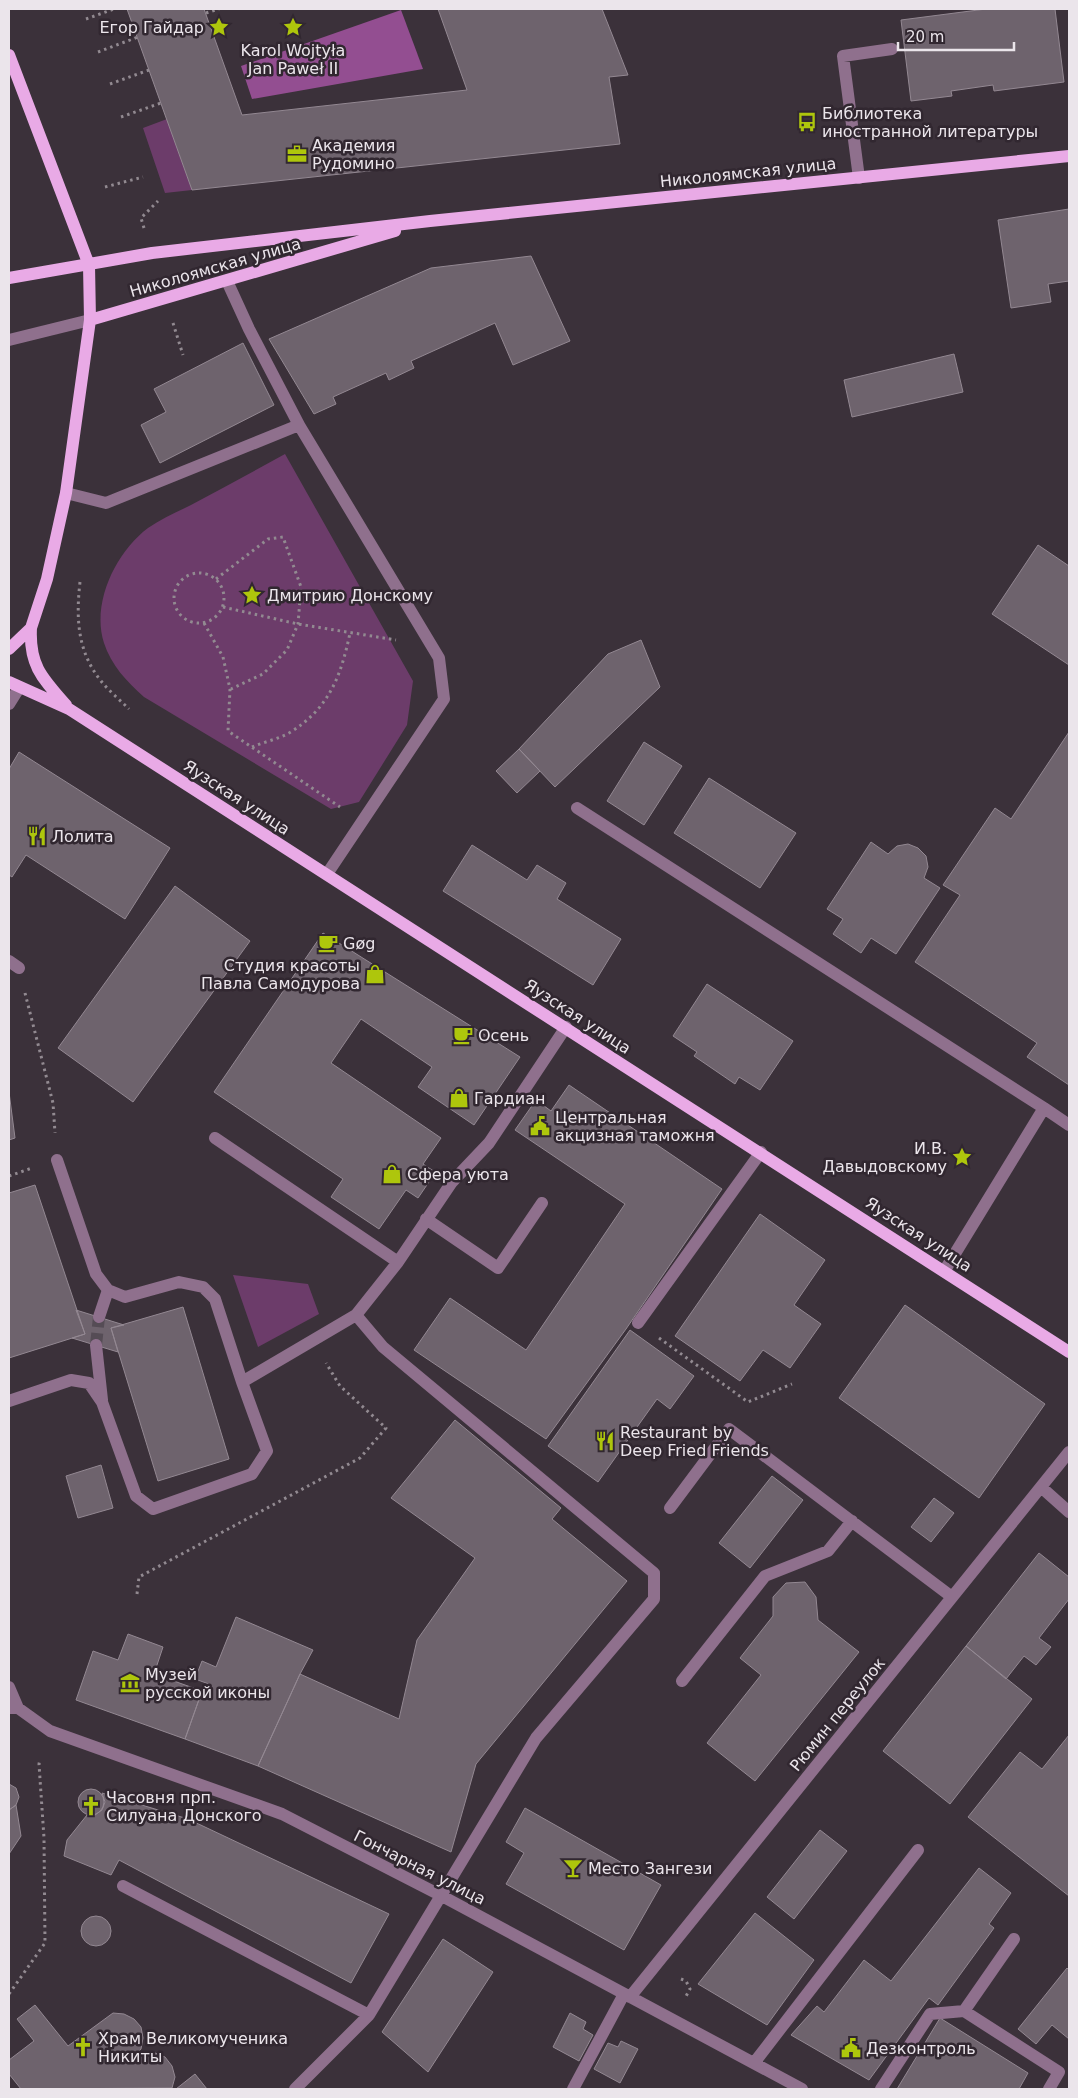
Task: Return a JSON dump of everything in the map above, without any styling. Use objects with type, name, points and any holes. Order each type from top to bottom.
[{"type":"main road","points":[[9,54],[89,265],[90,320],[66,493],[48,579],[31,628],[9,649]]},
{"type":"main road","name":"Николоямская улица","points":[[9,278],[152,253],[430,221],[1069,156]]},
{"type":"main road","name":"Николоямская улица","points":[[90,320],[430,221]]},
{"type":"main road","name":"Яузская улица","points":[[31,628],[30,647],[35,664],[49,686],[69,708]]},
{"type":"main road","name":"Яузская улица","points":[[14,685],[69,708],[945,1270],[1069,1352]]},
{"type":"street","points":[[859,178],[843,56],[892,49]]},
{"type":"street","points":[[227,281],[298,425],[439,658],[444,699],[326,874]]},
{"type":"street","name":"Николоямская улица","points":[[9,340],[90,320]]},
{"type":"street","points":[[66,493],[106,503],[298,425]]},
{"type":"street","points":[[9,704],[14,685]]},
{"type":"street","points":[[577,808],[1069,1125]]},
{"type":"street","points":[[242,1382],[356,1315],[398,1262],[452,1182],[489,1143],[566,1027]]},
{"type":"street","points":[[945,1270],[1044,1108]]},
{"type":"street","points":[[215,1138],[398,1262]]},
{"type":"street","points":[[638,1324],[761,1152]]},
{"type":"street","points":[[57,1160],[96,1274],[108,1290],[125,1297],[179,1282],[203,1286],[215,1299],[267,1451],[252,1474],[152,1509],[136,1496],[102,1402],[96,1345]]},
{"type":"street","points":[[426,1219],[498,1268],[542,1203]]},
{"type":"street","points":[[99,1317],[108,1290]]},
{"type":"street","points":[[295,2089],[369,2015],[536,1738],[654,1599],[654,1573],[383,1347],[356,1315]]},
{"type":"street","points":[[9,1401],[71,1380],[89,1383],[102,1402]]},
{"type":"street","points":[[670,1508],[729,1429],[952,1597]]},
{"type":"street","name":"Рюмин переулок","points":[[573,2089],[627,1995],[1069,1452]]},
{"type":"street","points":[[1041,1487],[1069,1512]]},
{"type":"street","points":[[682,1681],[764,1576],[828,1551],[852,1521]]},
{"type":"street","points":[[9,1687],[13,1708]]},
{"type":"street","name":"Гончарная улица","points":[[13,1708],[50,1731],[282,1814],[440,1895],[802,2089]]},
{"type":"street","points":[[754,2063],[918,1850]]},
{"type":"street","points":[[123,1886],[369,2015]]},
{"type":"street","points":[[964,2012],[1014,1939]]},
{"type":"street","points":[[881,2089],[930,2014],[964,2012],[1059,2072],[1049,2089]]},
{"type":"path","points":[[86,19],[114,9]]},
{"type":"path","points":[[206,14],[218,9]]},
{"type":"path","points":[[98,52],[138,37]]},
{"type":"path","points":[[110,84],[149,70]]},
{"type":"path","points":[[121,117],[161,103]]},
{"type":"path","points":[[105,187],[144,177]]},
{"type":"path","points":[[216,579],[268,539],[283,537],[301,587],[298,624],[287,650],[263,674],[230,689]]},
{"type":"path","points":[[194,574],[206,574],[216,579],[222,588],[223,607],[215,618],[204,623],[193,622],[183,618],[175,603],[177,587],[184,578],[194,574]]},
{"type":"path","points":[[80,582],[78,606],[80,645],[101,681],[129,708]]},
{"type":"path","points":[[223,607],[298,624],[432,646]]},
{"type":"path","points":[[204,623],[223,657],[230,689],[228,731],[362,822]]},
{"type":"path","points":[[251,747],[287,734],[312,716],[332,690],[344,659],[350,633]]},
{"type":"path","points":[[14,965],[53,1103]]},
{"type":"path","points":[[638,1324],[748,1402],[792,1384]]},
{"type":"path","points":[[136,1594],[140,1577],[360,1458],[386,1428],[340,1386]]},
{"type":"path","points":[[9,1994],[45,1943],[44,1838],[38,1764],[40,1759]]},
{"type":"path","points":[[681,1979],[686,1981],[690,1989],[685,1998]]},
{"type":"shaded area","points":[[401,10],[423,69],[252,99],[241,66]]},
{"type":"shaded area","points":[[167,119],[192,190],[165,193],[143,128]]},
{"type":"shaded area","points":[[285,454],[413,681],[407,725],[359,802],[331,809],[144,697],[115,666],[104,643],[101,628],[101,612],[109,580],[126,550],[136,538],[158,522]]},
{"type":"shaded area","points":[[233,1275],[308,1284],[319,1314],[258,1347]]},
{"type":"building","points":[[127,9],[204,9],[242,115],[467,90],[438,9],[602,9],[628,75],[609,77],[620,144],[192,190]]},
{"type":"building","points":[[986,9],[1055,9],[1064,82],[994,91],[993,85],[951,91],[952,96],[911,101],[901,20]]},
{"type":"building","points":[[1069,209],[1069,281],[1048,284],[1051,302],[1011,308],[998,220]]},
{"type":"building","points":[[531,256],[570,341],[513,365],[495,323],[411,361],[414,368],[389,380],[386,373],[333,397],[336,404],[314,414],[269,339],[431,268]]},
{"type":"building","points":[[243,343],[274,405],[160,463],[141,425],[166,412],[154,389]]},
{"type":"building","points":[[954,354],[963,392],[852,417],[844,380]]},
{"type":"building","points":[[1038,545],[1069,566],[1069,665],[992,614]]},
{"type":"building","points":[[641,640],[660,687],[555,787],[519,749],[608,654]]},
{"type":"building","points":[[1069,732],[1069,1085],[1027,1057],[1037,1043],[915,962],[960,895],[943,885],[995,808],[1011,819]]},
{"type":"building","points":[[644,742],[682,766],[644,825],[607,801]]},
{"type":"building","points":[[519,749],[540,771],[517,793],[496,771]]},
{"type":"building","points":[[19,752],[170,848],[125,919],[26,855],[12,877],[9,875],[9,769]]},
{"type":"building","points":[[709,778],[796,833],[760,888],[674,833]]},
{"type":"building","points":[[871,842],[888,854],[897,846],[908,844],[918,848],[926,856],[928,867],[924,878],[940,888],[896,954],[871,938],[861,953],[833,934],[843,919],[827,909]]},
{"type":"building","points":[[472,845],[527,880],[537,865],[566,883],[557,899],[621,939],[593,985],[443,891]]},
{"type":"building","points":[[175,886],[250,941],[133,1102],[58,1048]]},
{"type":"building","points":[[323,933],[520,1057],[474,1125],[418,1087],[432,1067],[361,1019],[331,1063],[441,1138],[423,1164],[435,1172],[431,1179],[418,1198],[406,1190],[379,1229],[331,1197],[343,1179],[214,1092]]},
{"type":"building","points":[[707,984],[793,1041],[760,1090],[739,1077],[735,1084],[694,1056],[697,1052],[673,1036]]},
{"type":"building","points":[[569,1085],[722,1189],[626,1329],[546,1439],[414,1350],[450,1298],[526,1350],[625,1204],[515,1130],[536,1100],[551,1111]]},
{"type":"building","points":[[9,1092],[15,1138],[9,1140]]},
{"type":"building","points":[[35,1185],[85,1334],[9,1358],[9,1193]]},
{"type":"building","points":[[760,1214],[825,1260],[794,1305],[821,1324],[790,1368],[763,1350],[740,1381],[675,1336]]},
{"type":"building","points":[[905,1305],[1045,1404],[979,1498],[839,1398]]},
{"type":"building","points":[[183,1307],[229,1459],[158,1481],[111,1328]]},
{"type":"building","points":[[76,1310],[124,1325],[111,1328],[118,1352],[72,1338],[85,1334]]},
{"type":"building","points":[[630,1330],[694,1376],[670,1409],[657,1399],[598,1482],[548,1446]]},
{"type":"building","points":[[455,1420],[561,1508],[552,1519],[627,1581],[476,1764],[451,1852],[258,1766],[300,1674],[399,1719],[417,1640],[475,1558],[391,1498]]},
{"type":"building","points":[[101,1465],[113,1508],[78,1518],[66,1476]]},
{"type":"building","points":[[772,1476],[803,1500],[750,1568],[719,1543]]},
{"type":"building","points":[[934,1498],[954,1513],[931,1542],[911,1527]]},
{"type":"building","points":[[1039,1553],[1069,1577],[1069,1599],[1039,1638],[1051,1647],[1036,1665],[1024,1656],[1006,1679],[966,1646]]},
{"type":"building","points":[[805,1582],[816,1597],[818,1620],[859,1652],[755,1781],[707,1743],[761,1675],[740,1658],[773,1616],[773,1597],[786,1583]]},
{"type":"building","points":[[236,1617],[313,1650],[258,1766],[185,1739],[202,1691],[206,1693],[209,1684],[195,1679],[202,1661],[216,1667]]},
{"type":"building","name":"Музей русской иконы","points":[[128,1634],[163,1647],[154,1674],[202,1691],[185,1739],[76,1700],[93,1651],[118,1660]]},
{"type":"building","points":[[966,1646],[1032,1699],[950,1804],[883,1751]]},
{"type":"building","points":[[1069,1735],[1069,1896],[968,1817],[1020,1752],[1042,1769]]},
{"type":"building","points":[[9,1784],[16,1788],[19,1797],[16,1805],[9,1810]]},
{"type":"building","name":"Часовня прп. Силуана Донского","points":[[91,1789],[100,1793],[104,1802],[100,1811],[91,1815],[82,1811],[78,1802],[82,1793]]},
{"type":"building","points":[[102,1793],[188,1819],[389,1914],[351,1983],[119,1860],[111,1875],[64,1856],[67,1840],[87,1815],[95,1815],[102,1810],[105,1802]]},
{"type":"building","points":[[16,1805],[21,1836],[9,1854],[9,1810]]},
{"type":"building","name":"Место Зангези","points":[[525,1808],[661,1885],[624,1950],[506,1884],[524,1853],[506,1842]]},
{"type":"building","points":[[820,1830],[847,1851],[794,1919],[767,1897]]},
{"type":"building","points":[[979,1868],[1011,1893],[989,1924],[994,1928],[938,2005],[929,1998],[869,2080],[791,2035],[817,2006],[824,2012],[864,1960],[891,1981]]},
{"type":"building","points":[[755,1913],[814,1960],[767,2025],[698,1984]]},
{"type":"building","points":[[96,1916],[102,1917],[110,1925],[110,1937],[102,1945],[96,1946],[90,1945],[82,1937],[81,1931],[82,1925],[90,1917]]},
{"type":"building","points":[[443,1939],[493,1972],[428,2072],[382,2032]]},
{"type":"building","points":[[1067,1968],[1069,1970],[1069,2039],[1052,2025],[1036,2044],[1018,2029]]},
{"type":"building","name":"Храм Великомученика Никиты","points":[[35,2005],[68,2046],[113,2013],[124,2014],[134,2019],[141,2027],[143,2038],[141,2049],[133,2058],[144,2053],[155,2053],[165,2057],[172,2066],[175,2077],[172,2088],[21,2089],[9,2074],[9,2060],[34,2041],[17,2019]]},
{"type":"building","points":[[570,2013],[586,2022],[583,2029],[593,2035],[579,2061],[553,2047]]},
{"type":"building","points":[[940,2018],[1028,2073],[1019,2089],[897,2089]]},
{"type":"building","points":[[621,2041],[638,2049],[620,2083],[594,2069],[608,2043],[618,2047]]},
{"type":"building","name":"Храм Великомученика Никиты","points":[[195,2074],[207,2089],[176,2089]]},
{"type":"tunnel","points":[[96,1345],[99,1317]]},
{"type":"place","name":"Егор Гайдар","points":[[219,27]]},
{"type":"place","name":"Karol Wojtyła Jan Paweł II","points":[[293,27]]},
{"type":"place","name":"Библиотека иностранной литературы","points":[[807,122]]},
{"type":"place","name":"Академия Рудомино","points":[[297,154]]},
{"type":"place","name":"Дмитрию Донскому","points":[[252,595]]},
{"type":"place","name":"Лолита","points":[[37,836]]},
{"type":"place","name":"Gøg","points":[[328,943]]},
{"type":"place","name":"Студия красоты Павла Самодурова","points":[[375,974]]},
{"type":"place","name":"Осень","points":[[463,1035]]},
{"type":"place","name":"Гардиан","points":[[459,1098]]},
{"type":"place","name":"Центральная акцизная таможня","points":[[540,1126]]},
{"type":"place","name":"И.В. Давыдовскому","points":[[962,1157]]},
{"type":"place","name":"Сфера уюта","points":[[392,1174]]},
{"type":"place","name":"Restaurant by Deep Fried Friends","points":[[605,1441]]},
{"type":"place","name":"Музей русской иконы","points":[[130,1683]]},
{"type":"place","name":"Часовня прп. Силуана Донского","points":[[91,1806]]},
{"type":"place","name":"Место Зангези","points":[[573,1868]]},
{"type":"place","name":"Храм Великомученика Никиты","points":[[83,2047]]},
{"type":"place","name":"Дезконтроль","points":[[851,2048]]}]
